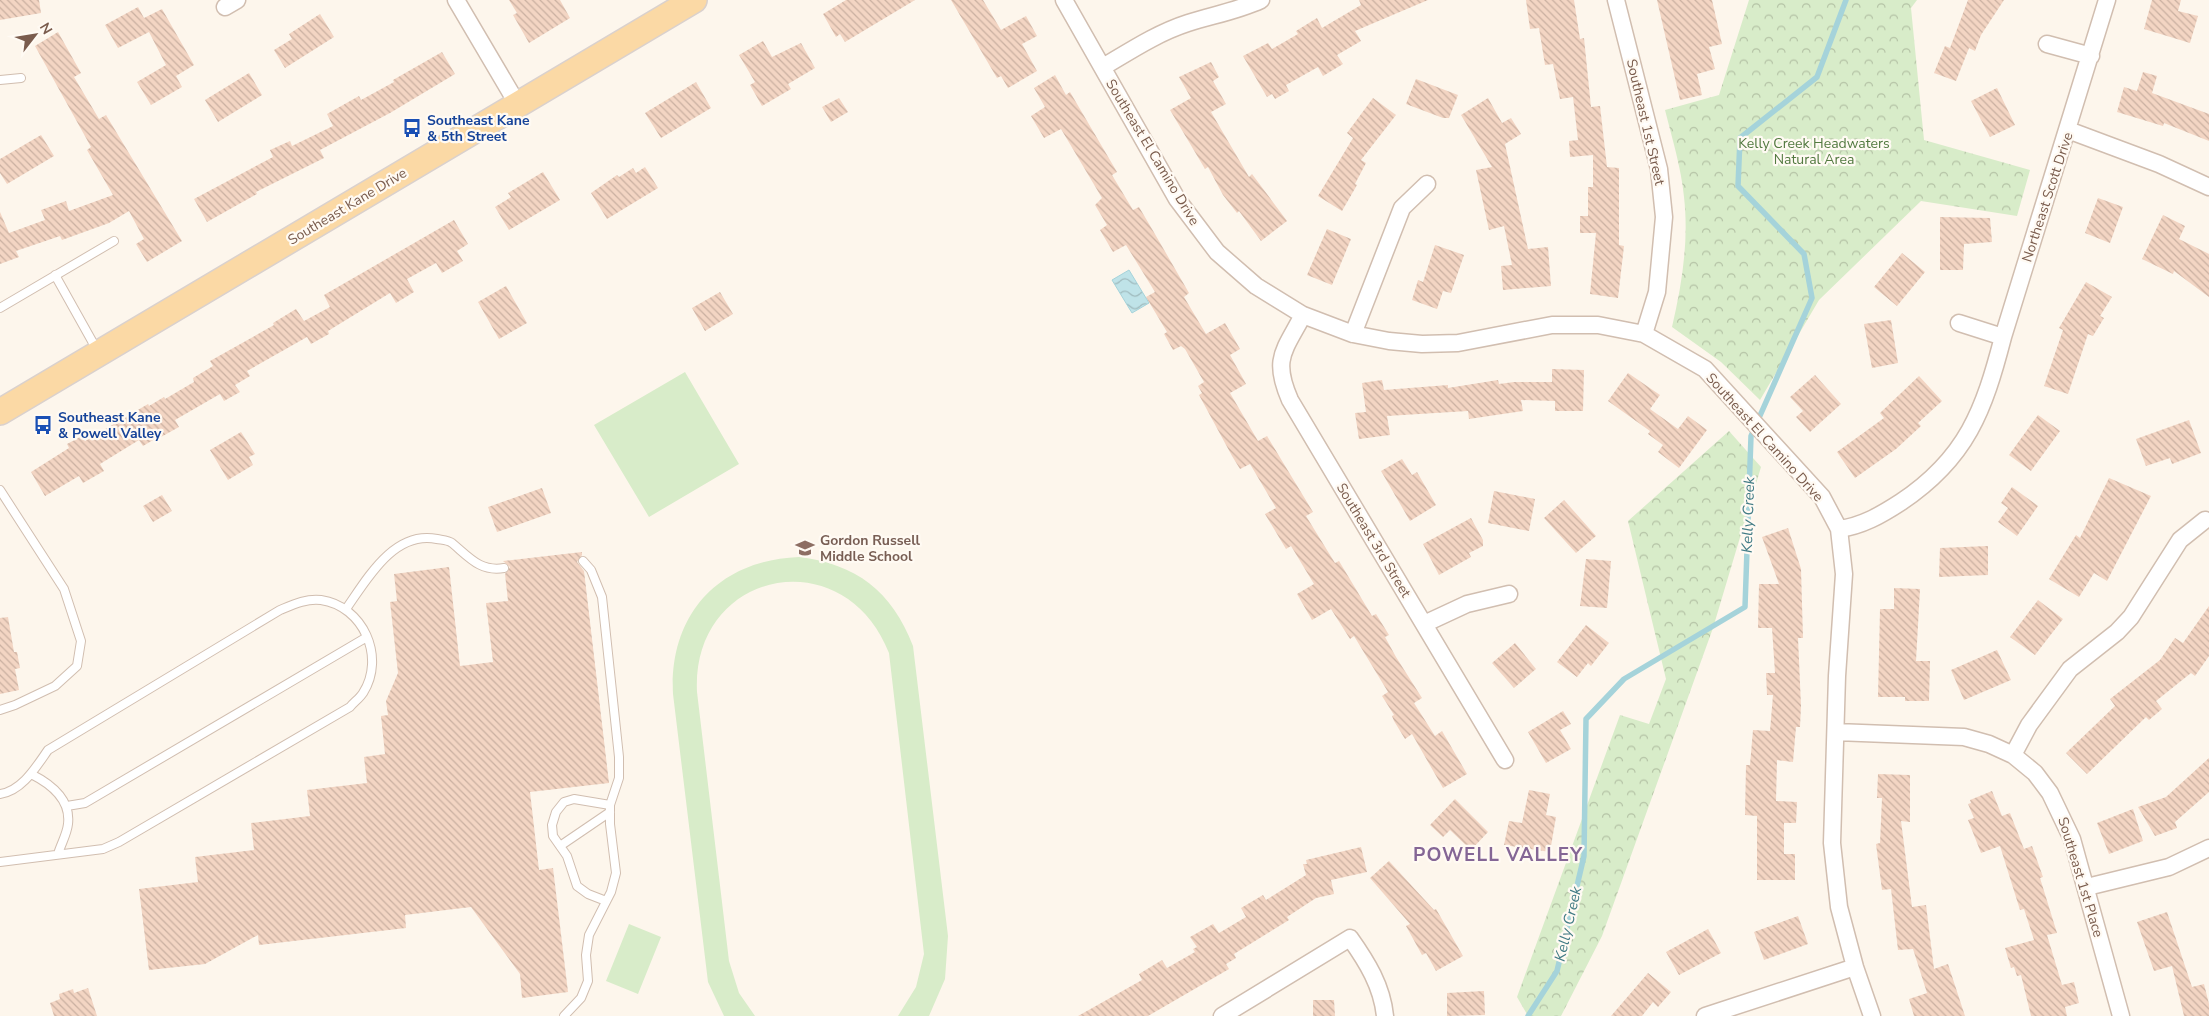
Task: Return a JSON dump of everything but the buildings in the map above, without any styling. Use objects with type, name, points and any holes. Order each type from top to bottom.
[{"type":"main road","name":"Southeast Kane Drive","points":[[0,412],[694,0]]},
{"type":"street","points":[[456,0],[518,105]]},
{"type":"street","name":"Southeast El Camino Drive","points":[[1064,0],[1177,199],[1196,227],[1234,269],[1256,286],[1303,315],[1353,334],[1422,344],[1458,343],[1552,325],[1598,325],[1644,334],[1705,369],[1822,497],[1838,530],[1844,574],[1832,843],[1839,907],[1855,967],[1872,1016]]},
{"type":"street","points":[[1103,67],[1167,31],[1188,23],[1239,10],[1261,0]]},
{"type":"street","name":"Southeast 1st Street","points":[[1616,0],[1659,169],[1664,217],[1657,292],[1644,334]]},
{"type":"street","name":"Northeast Scott Drive","points":[[1838,530],[1855,527],[1884,514],[1918,491],[1950,460],[1963,442],[1984,402],[2002,337],[2107,0]]},
{"type":"street","points":[[2047,44],[2091,56]]},
{"type":"street","points":[[2068,130],[2159,164],[2209,187]]},
{"type":"street","points":[[1353,334],[1402,208],[1427,184]]},
{"type":"street","name":"Southeast 3rd Street","points":[[1303,315],[1283,354],[1280,368],[1282,382],[1292,402],[1505,760]]},
{"type":"street","points":[[1959,323],[2002,337]]},
{"type":"street","points":[[2013,755],[2029,725],[2070,670],[2117,632],[2131,617],[2180,540],[2205,520]]},
{"type":"street","points":[[1424,624],[1468,604],[1509,594]]},
{"type":"street","name":"Southeast 1st Place","points":[[1836,732],[1964,737],[1989,744],[2013,755],[2035,773],[2050,792],[2072,839],[2087,887],[2121,1016]]},
{"type":"street","points":[[2087,887],[2169,867],[2209,848]]},
{"type":"street","points":[[1222,1016],[1350,938],[1369,966],[1375,979],[1385,1016]]},
{"type":"street","points":[[1706,1016],[1855,967]]},
{"type":"lane","points":[[0,80],[21,78]]},
{"type":"lane","points":[[0,308],[114,241]]},
{"type":"lane","points":[[55,276],[99,353]]},
{"type":"lane","points":[[0,490],[64,589],[81,641],[77,666],[55,686],[0,710]]},
{"type":"lane","points":[[346,610],[376,566],[401,544],[425,536],[450,541],[467,559],[485,568],[504,568]]},
{"type":"lane","points":[[564,1016],[580,998],[588,980],[586,955],[589,936],[606,901],[616,873],[610,809],[619,778],[619,757],[602,597],[591,570],[583,562]]},
{"type":"lane","points":[[0,794],[10,792],[31,774],[48,750],[280,610],[298,602],[320,600],[352,612],[367,637],[372,653],[369,679],[363,692],[350,707],[120,842],[102,849],[0,862]]},
{"type":"lane","points":[[67,806],[85,803],[367,637]]},
{"type":"lane","points":[[31,774],[57,791],[67,806],[68,824],[58,854]]},
{"type":"lane","points":[[606,901],[588,894],[577,886],[567,856],[553,836],[552,824],[556,812],[564,802],[574,799],[610,809]]},
{"type":"lane","points":[[560,846],[610,809]]},
{"type":"green space","name":"Kelly Creek Headwaters Natural Area","points":[[1749,0],[1917,0],[1911,8],[1924,140],[2030,170],[2017,216],[1921,201],[1819,300],[1760,400],[1721,362],[1672,327],[1684,262],[1686,230],[1681,175],[1665,110],[1719,95]]},
{"type":"green space","points":[[685,372],[739,464],[649,517],[594,425]]},
{"type":"green space","points":[[1729,431],[1761,467],[1713,628],[1602,936],[1561,1016],[1528,1016],[1517,997],[1620,715],[1649,724],[1666,679],[1628,521]]},
{"type":"green space","points":[[799,557],[838,566],[855,574],[869,584],[883,596],[894,610],[913,646],[948,936],[945,979],[929,1016],[898,1016],[916,987],[924,954],[889,653],[868,617],[839,593],[807,583],[774,584],[743,596],[718,618],[702,651],[697,692],[729,961],[739,993],[755,1016],[724,1016],[708,982],[673,694],[674,665],[680,639],[690,616],[704,597],[723,581],[745,568],[770,560]]},
{"type":"green space","points":[[629,924],[661,937],[638,994],[606,981]]},
{"type":"water","points":[[1129,270],[1149,303],[1132,313],[1112,280]]},
{"type":"waterway","name":"Kelly Creek","points":[[1528,1016],[1557,971],[1584,856],[1586,719],[1624,679],[1745,607],[1751,436],[1812,298],[1804,254],[1738,186],[1740,138],[1817,77],[1846,0]]},
{"type":"place","name":"Southeast Kane & 5th Street","points":[[412,128]]},
{"type":"place","name":"Southeast Kane & Powell Valley","points":[[43,425]]},
{"type":"place","name":"Gordon Russell Middle School","points":[[805,548]]},
{"type":"district","name":"POWELL VALLEY","points":[[1498,854]]}]
